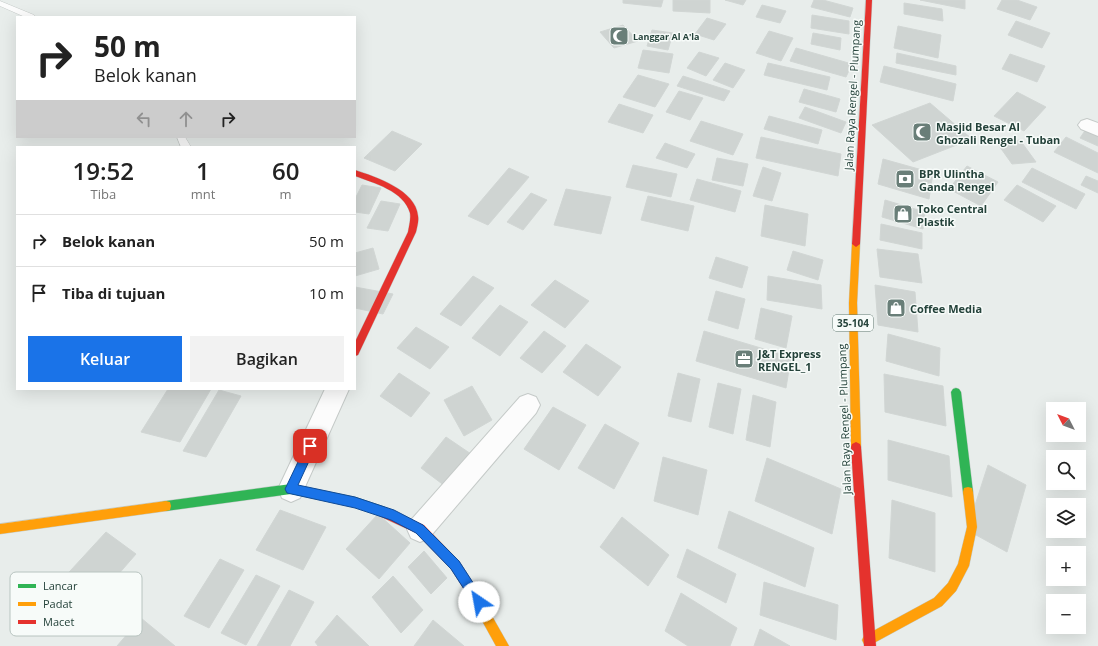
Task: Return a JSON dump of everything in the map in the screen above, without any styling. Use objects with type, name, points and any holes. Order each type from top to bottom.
[{"type":"street","name":"Jalan Raya Rengel - Plumpang","points":[[869,0],[853,303],[855,435],[869,643]]},
{"type":"street","points":[[356,173],[396,191],[409,201],[414,214],[412,232],[404,253],[356,350]]},
{"type":"street","points":[[291,489],[337,390]]},
{"type":"street","points":[[869,643],[938,602],[952,587],[963,566],[972,526],[956,392]]},
{"type":"street","points":[[420,529],[528,405]]},
{"type":"street","points":[[1,532],[291,489],[355,502],[394,516],[420,529],[455,565],[479,602],[503,646]]},
{"type":"lane","points":[[0,3],[29,16]]},
{"type":"building","points":[[623,0],[663,0],[661,7],[623,3]]},
{"type":"building","points":[[673,0],[710,0],[710,13],[673,11]]},
{"type":"building","points":[[725,0],[746,0],[743,5]]},
{"type":"building","points":[[814,0],[823,0],[853,8],[850,17],[811,7]]},
{"type":"building","points":[[920,0],[965,0],[965,9]]},
{"type":"building","points":[[1002,0],[1017,0],[1037,7],[1030,20],[997,9]]},
{"type":"building","points":[[904,3],[942,9],[943,21],[904,14]]},
{"type":"building","points":[[762,5],[786,11],[780,23],[756,17]]},
{"type":"building","points":[[812,15],[849,21],[849,34],[811,28]]},
{"type":"building","points":[[707,18],[726,24],[714,40],[695,34]]},
{"type":"building","points":[[1016,21],[1050,33],[1042,48],[1008,35]]},
{"type":"building","name":"Langgar Al A'la","points":[[623,25],[638,41],[614,48],[600,32]]},
{"type":"building","points":[[898,26],[941,35],[938,58],[894,48]]},
{"type":"building","points":[[652,30],[673,33],[668,50],[647,46]]},
{"type":"building","points":[[769,31],[793,38],[781,61],[756,53]]},
{"type":"building","points":[[813,33],[841,38],[840,50],[811,44]]},
{"type":"building","points":[[796,48],[852,64],[846,77],[790,61]]},
{"type":"building","points":[[643,50],[673,54],[669,73],[638,68]]},
{"type":"building","points":[[699,52],[719,58],[706,76],[687,68]]},
{"type":"building","points":[[897,53],[956,66],[956,75],[896,63]]},
{"type":"building","points":[[1010,54],[1045,66],[1037,82],[1002,69]]},
{"type":"building","points":[[725,63],[745,70],[733,88],[713,80]]},
{"type":"building","points":[[768,63],[830,77],[827,90],[764,75]]},
{"type":"building","points":[[884,66],[956,84],[953,101],[880,82]]},
{"type":"building","points":[[638,75],[669,84],[655,107],[623,97]]},
{"type":"building","points":[[683,76],[730,91],[724,101],[677,86]]},
{"type":"building","points":[[804,89],[840,99],[836,112],[799,102]]},
{"type":"building","points":[[679,91],[703,98],[690,120],[666,112]]},
{"type":"building","points":[[1017,92],[1046,107],[1024,131],[994,116]]},
{"type":"building","name":"Masjid Besar Al Ghozali Rengel - Tuban","points":[[930,103],[972,139],[913,162],[872,125]]},
{"type":"building","points":[[619,104],[653,115],[643,133],[608,122]]},
{"type":"building","points":[[805,107],[846,122],[841,133],[799,118]]},
{"type":"building","points":[[769,116],[822,130],[818,144],[764,129]]},
{"type":"building","points":[[701,121],[743,134],[733,155],[690,141]]},
{"type":"building","points":[[1091,122],[1098,125],[1098,146],[1080,138]]},
{"type":"building","points":[[392,131],[422,144],[395,171],[364,158]]},
{"type":"building","points":[[761,137],[841,154],[838,176],[756,158]]},
{"type":"building","points":[[1066,137],[1098,153],[1098,173],[1054,152]]},
{"type":"building","points":[[1020,140],[1036,162],[1012,164],[997,143]]},
{"type":"building","points":[[665,143],[695,154],[687,168],[656,158]]},
{"type":"building","points":[[717,158],[748,164],[743,186],[712,180]]},
{"type":"building","name":"BPR Ulintha Ganda Rengel","points":[[883,159],[933,173],[929,199],[878,184]]},
{"type":"building","points":[[633,165],[677,174],[671,197],[626,187]]},
{"type":"building","points":[[967,166],[998,182],[981,206],[949,189]]},
{"type":"building","points":[[763,167],[781,173],[772,201],[753,196]]},
{"type":"building","points":[[509,168],[529,177],[488,225],[468,216]]},
{"type":"building","points":[[1032,168],[1085,194],[1076,209],[1022,182]]},
{"type":"building","points":[[1086,176],[1098,181],[1098,193],[1081,185]]},
{"type":"building","points":[[697,179],[741,191],[735,212],[690,200]]},
{"type":"building","points":[[362,185],[381,188],[369,214],[356,212],[356,197]]},
{"type":"building","points":[[1017,185],[1056,206],[1043,222],[1004,200]]},
{"type":"building","points":[[566,189],[611,197],[601,234],[554,225]]},
{"type":"building","points":[[531,193],[547,200],[523,230],[507,222]]},
{"type":"building","points":[[648,196],[694,206],[688,231],[641,220]]},
{"type":"building","name":"Toko Central Plastik","points":[[885,200],[925,212],[923,229],[882,217]]},
{"type":"building","points":[[381,201],[400,204],[388,231],[367,228]]},
{"type":"building","points":[[765,205],[808,214],[805,246],[761,236]]},
{"type":"building","points":[[881,224],[922,233],[922,249],[880,240]]},
{"type":"building","points":[[373,248],[379,269],[356,276],[356,253]]},
{"type":"building","points":[[877,249],[918,254],[922,283],[880,277]]},
{"type":"building","points":[[793,251],[823,260],[818,280],[787,270]]},
{"type":"building","points":[[716,257],[748,267],[742,288],[709,278]]},
{"type":"building","points":[[473,276],[494,288],[461,326],[440,314]]},
{"type":"building","points":[[768,276],[821,285],[822,309],[767,300]]},
{"type":"building","points":[[555,280],[589,301],[565,328],[531,305]]},
{"type":"building","name":"Coffee Media","points":[[875,285],[915,292],[918,332],[878,325]]},
{"type":"building","points":[[356,287],[393,294],[383,314],[356,308]]},
{"type":"building","points":[[716,291],[745,299],[738,329],[708,320]]},
{"type":"building","points":[[500,305],[528,322],[500,356],[472,338]]},
{"type":"building","points":[[761,308],[792,316],[786,348],[755,339]]},
{"type":"building","points":[[416,327],[449,347],[430,369],[397,348]]},
{"type":"building","points":[[544,331],[566,346],[542,373],[520,358]]},
{"type":"building","name":"J&T Express RENGEL_1","points":[[704,331],[791,357],[786,388],[696,361]]},
{"type":"building","points":[[888,334],[940,348],[939,376],[886,361]]},
{"type":"building","points":[[586,344],[621,367],[598,396],[563,372]]},
{"type":"building","points":[[399,373],[430,393],[411,417],[380,396]]},
{"type":"building","points":[[678,373],[700,379],[691,422],[668,416]]},
{"type":"building","points":[[884,374],[943,386],[946,426],[885,412]]},
{"type":"building","points":[[718,383],[741,389],[733,434],[709,427]]},
{"type":"building","points":[[472,386],[492,420],[464,436],[444,400]]},
{"type":"building","points":[[167,390],[210,390],[180,442],[141,432]]},
{"type":"building","points":[[219,390],[241,396],[206,457],[183,451]]},
{"type":"building","points":[[753,395],[776,402],[770,447],[746,440]]},
{"type":"building","points":[[553,407],[586,425],[559,470],[524,449]]},
{"type":"building","points":[[605,424],[639,443],[614,489],[578,468]]},
{"type":"building","points":[[446,437],[474,456],[449,489],[421,468]]},
{"type":"building","points":[[888,440],[949,456],[952,497],[888,480]]},
{"type":"building","points":[[663,457],[707,470],[698,515],[654,501]]},
{"type":"building","points":[[767,458],[841,489],[832,534],[755,501]]},
{"type":"building","points":[[988,465],[1026,485],[1007,552],[967,530]]},
{"type":"building","points":[[892,500],[935,513],[935,572],[889,558]]},
{"type":"building","points":[[280,510],[326,527],[303,570],[256,550]]},
{"type":"building","points":[[729,511],[814,548],[805,587],[718,548]]},
{"type":"building","points":[[378,514],[410,543],[379,579],[346,549]]},
{"type":"building","points":[[622,517],[669,555],[648,586],[600,547]]},
{"type":"building","points":[[106,532],[136,554],[120,572],[69,572]]},
{"type":"building","points":[[687,549],[736,574],[726,603],[677,577]]},
{"type":"building","points":[[424,551],[447,578],[431,594],[408,567]]},
{"type":"building","points":[[220,559],[244,570],[209,628],[184,616]]},
{"type":"building","points":[[256,575],[280,586],[246,645],[221,633]]},
{"type":"building","points":[[393,576],[423,610],[401,633],[372,597]]},
{"type":"building","points":[[764,582],[838,605],[836,640],[760,615]]},
{"type":"building","points":[[289,590],[314,602],[290,646],[257,646]]},
{"type":"building","points":[[681,593],[737,628],[730,646],[688,646],[665,631]]},
{"type":"building","points":[[337,615],[369,646],[318,646],[315,642]]},
{"type":"building","points":[[142,619],[175,646],[117,646],[126,636],[142,636]]},
{"type":"building","points":[[433,620],[464,646],[414,646]]},
{"type":"building","points":[[760,629],[790,646],[754,646]]},
{"type":"traffic: fast","points":[[956,392],[968,492]]},
{"type":"traffic: fast","points":[[166,506],[291,489],[355,502],[381,511]]},
{"type":"traffic: slow","points":[[856,244],[853,303],[856,447]]},
{"type":"traffic: slow","points":[[868,640],[938,602],[952,587],[963,566],[972,527],[968,492]]},
{"type":"traffic: slow","points":[[0,529],[166,506]]},
{"type":"traffic: slow","points":[[471,590],[503,646]]},
{"type":"traffic: jam","points":[[856,244],[869,0]]},
{"type":"traffic: jam","points":[[356,173],[381,183],[399,193],[406,199],[414,214],[412,232],[356,350]]},
{"type":"traffic: jam","points":[[856,447],[870,646]]},
{"type":"traffic: jam","points":[[381,511],[420,529],[455,565],[471,590]]},
{"type":"place","name":"Langgar Al A'la","points":[[619,36]]},
{"type":"place","name":"Masjid Besar Al Ghozali Rengel - Tuban","points":[[922,132]]},
{"type":"place","name":"BPR Ulintha Ganda Rengel","points":[[905,179]]},
{"type":"place","name":"Toko Central Plastik","points":[[903,214]]},
{"type":"place","name":"Coffee Media","points":[[896,308]]},
{"type":"place","name":"J&T Express RENGEL_1","points":[[744,359]]},
{"type":"route","points":[[310,446],[291,489],[355,502],[394,516],[420,529],[455,565],[479,602]]}]
